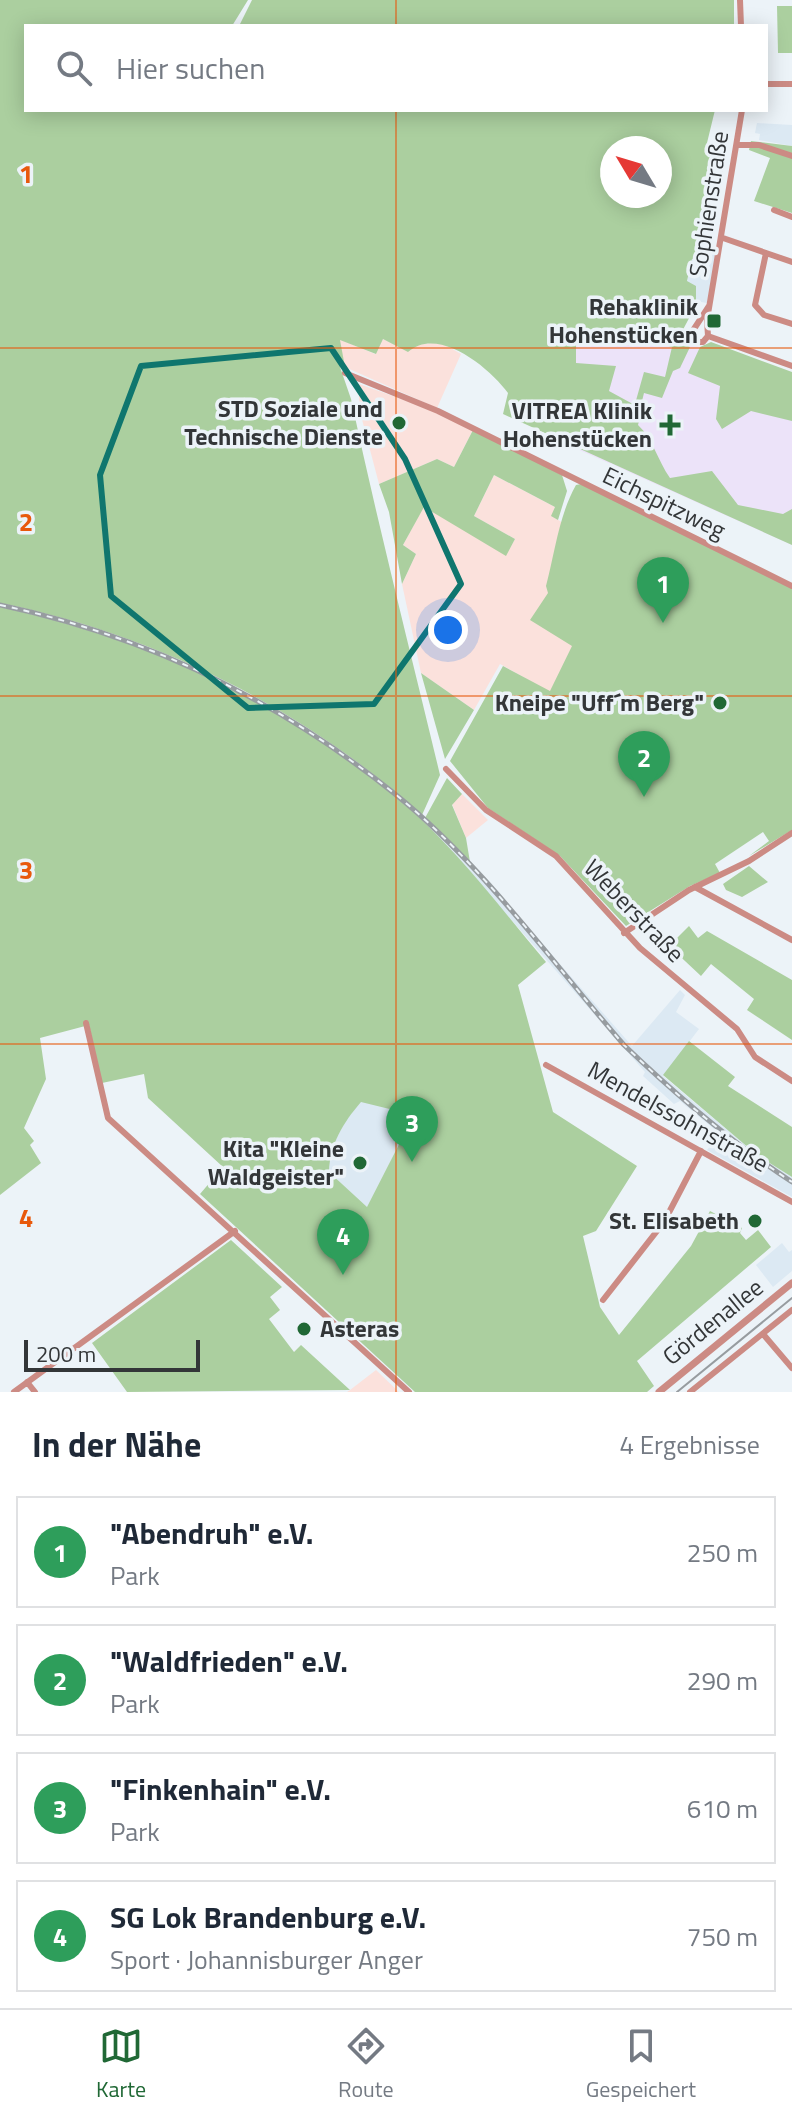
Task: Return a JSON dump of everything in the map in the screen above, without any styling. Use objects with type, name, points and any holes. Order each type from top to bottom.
[{"type":"street","points":[[740,0],[741,24]]},
{"type":"street","points":[[768,84],[792,84]]},
{"type":"street","name":"Sophienstraße","points":[[710,304],[692,328],[691,339],[703,342],[708,336],[710,304],[739,145],[742,112]]},
{"type":"street","points":[[739,145],[759,145],[792,156]]},
{"type":"street","points":[[774,210],[792,217]]},
{"type":"street","points":[[723,238],[792,262]]},
{"type":"street","points":[[766,253],[755,305],[764,315],[792,324]]},
{"type":"street","points":[[708,336],[792,366]]},
{"type":"street","name":"Eichspitzweg","points":[[345,373],[358,375],[437,410],[792,586]]},
{"type":"street","name":"Weberstraße","points":[[446,769],[486,810],[556,856],[624,933],[737,1029],[755,1057],[792,1081]]},
{"type":"street","points":[[624,933],[695,887],[740,866],[791,836]]},
{"type":"street","points":[[695,887],[792,940]]},
{"type":"street","points":[[86,1023],[108,1118],[409,1392]]},
{"type":"street","name":"Mendelssohnstraße","points":[[546,1065],[792,1202]]},
{"type":"street","points":[[603,1300],[664,1222],[701,1151]]},
{"type":"street","points":[[14,1392],[235,1231]]},
{"type":"street","name":"Gördenallee","points":[[659,1392],[792,1283]]},
{"type":"street","name":"Gördenallee","points":[[690,1392],[792,1310]]},
{"type":"street","name":"Gördenallee","points":[[763,1334],[792,1368]]},
{"type":"street","points":[[27,1382],[35,1392]]},
{"type":"highlighted area","points":[[331,348],[405,459],[461,584],[374,704],[248,708],[111,596],[100,475],[141,366]]},
{"type":"shaded area","points":[[757,123],[792,125],[792,146],[759,140],[760,134],[755,133]]},
{"type":"shaded area","points":[[708,250],[717,252],[707,303],[695,301],[687,282],[692,259],[706,261]]},
{"type":"shaded area","name":"VITREA Klinik Hohenstücken","points":[[574,307],[700,347],[689,373],[792,414],[792,545],[548,436]]},
{"type":"shaded area","points":[[339,339],[375,354],[383,339],[408,351],[415,345],[440,342],[461,354],[437,408],[345,367]]},
{"type":"shaded area","points":[[359,384],[438,412],[473,430],[454,467],[437,459],[379,484],[359,408]]},
{"type":"shaded area","points":[[494,475],[555,507],[552,516],[563,523],[559,535],[573,645],[550,692],[500,664],[474,710],[421,673],[402,584],[416,554],[403,545],[424,506],[506,555],[515,539],[474,516]]},
{"type":"shaded area","points":[[462,794],[488,820],[466,838],[452,804]]},
{"type":"shaded area","points":[[422,815],[458,848],[632,1046],[680,990],[685,995],[676,1012],[699,1029],[663,1076],[757,1155],[792,1177],[792,1197],[707,1150],[720,1134],[680,1101],[674,1104],[643,1076],[645,1072],[456,857],[418,819]]},
{"type":"shaded area","name":"Kita \"Kleine Waldgeister\"","points":[[361,1101],[414,1115],[367,1208],[329,1172],[329,1153],[345,1121]]},
{"type":"shaded area","points":[[782,1243],[789,1252],[792,1250],[792,1271],[773,1287],[756,1265]]},
{"type":"shaded area","points":[[376,1370],[399,1392],[347,1392],[350,1390]]},
{"type":"green space","points":[[0,0],[248,0],[233,24],[24,24],[24,112],[715,112],[706,147],[727,151],[712,227],[707,236],[706,261],[692,259],[687,281],[696,286],[696,305],[677,341],[690,347],[680,368],[673,371],[662,398],[644,393],[641,405],[635,404],[644,372],[665,377],[672,347],[600,329],[576,331],[576,363],[616,366],[609,391],[642,409],[638,425],[670,478],[712,471],[738,505],[783,514],[792,509],[792,545],[503,414],[508,393],[489,372],[462,353],[434,344],[420,345],[408,352],[383,339],[376,354],[340,340],[345,367],[340,367],[351,399],[440,775],[422,815],[376,776],[277,709],[171,656],[115,635],[0,603]]},
{"type":"green space","points":[[252,0],[734,0],[734,24],[240,24]]},
{"type":"green space","points":[[777,6],[792,6],[792,53],[778,53]]},
{"type":"green space","points":[[751,141],[792,146],[792,213],[754,201],[770,158],[749,150]]},
{"type":"green space","points":[[711,342],[792,372],[792,421],[751,411],[722,429],[716,419],[720,386],[688,373],[700,347]]},
{"type":"green space","points":[[473,430],[562,475],[567,491],[558,520],[551,516],[555,507],[494,475],[474,516],[515,539],[506,556],[424,507],[403,545],[416,554],[402,584],[389,512],[379,484],[437,459],[454,467]]},
{"type":"green space","points":[[581,484],[792,588],[792,830],[749,856],[769,841],[763,832],[715,864],[720,873],[690,886],[626,926],[560,856],[488,808],[450,761],[503,666],[550,691],[572,646],[530,620],[548,593],[546,586],[561,521],[576,485]]},
{"type":"green space","points":[[0,607],[107,636],[158,655],[258,703],[351,762],[395,796],[474,875],[546,962],[518,985],[553,1112],[637,1166],[596,1231],[583,1236],[600,1307],[619,1335],[691,1246],[710,1211],[742,1228],[740,1233],[746,1240],[758,1230],[771,1247],[637,1361],[654,1386],[647,1392],[415,1392],[200,1194],[223,1167],[148,1098],[144,1074],[102,1083],[89,1025],[40,1038],[46,1079],[24,1128],[34,1141],[30,1145],[41,1163],[0,1195]],"holes":[[[361,1102],[414,1115],[367,1207],[329,1172],[339,1134]]]},
{"type":"green space","points":[[421,673],[474,710],[445,759]]},
{"type":"green space","points":[[447,778],[462,794],[452,805],[466,838],[470,862],[425,818]]},
{"type":"green space","points":[[749,866],[768,882],[742,897],[726,890],[723,884]]},
{"type":"green space","points":[[689,926],[698,938],[707,931],[792,980],[792,1040],[747,1010],[754,999],[711,964],[701,976],[669,946]]},
{"type":"green space","points":[[689,1041],[735,1077],[728,1086],[792,1127],[792,1177],[757,1155],[663,1075]]},
{"type":"green space","points":[[231,1240],[282,1287],[270,1297],[280,1310],[269,1319],[294,1352],[301,1345],[350,1390],[127,1392],[92,1343]]},
{"type":"tram line","points":[[677,1392],[792,1298]]},
{"type":"railway","points":[[0,605],[107,634],[209,676],[305,729],[350,760],[427,821],[457,851],[515,914],[624,1045],[705,1117],[792,1182]]},
{"type":"place","name":"Rehaklinik Hohenstücken","points":[[714,321]]},
{"type":"place","name":"STD Soziale und Technische Dienste","points":[[399,423]]},
{"type":"place","name":"VITREA Klinik Hohenstücken","points":[[670,425]]},
{"type":"place","name":"\"Abendruh\" e.V.","points":[[663,623]]},
{"type":"place","name":"Kneipe \"Uff´m Berg\"","points":[[720,703]]},
{"type":"place","name":"\"Waldfrieden\" e.V.","points":[[644,797]]},
{"type":"place","name":"\"Finkenhain\" e.V.","points":[[412,1162]]},
{"type":"place","name":"Kita \"Kleine Waldgeister\"","points":[[360,1163]]},
{"type":"place","name":"St. Elisabeth","points":[[755,1221]]},
{"type":"place","name":"SG Lok Brandenburg e.V.","points":[[343,1275]]},
{"type":"place","name":"Asteras","points":[[304,1329]]}]
